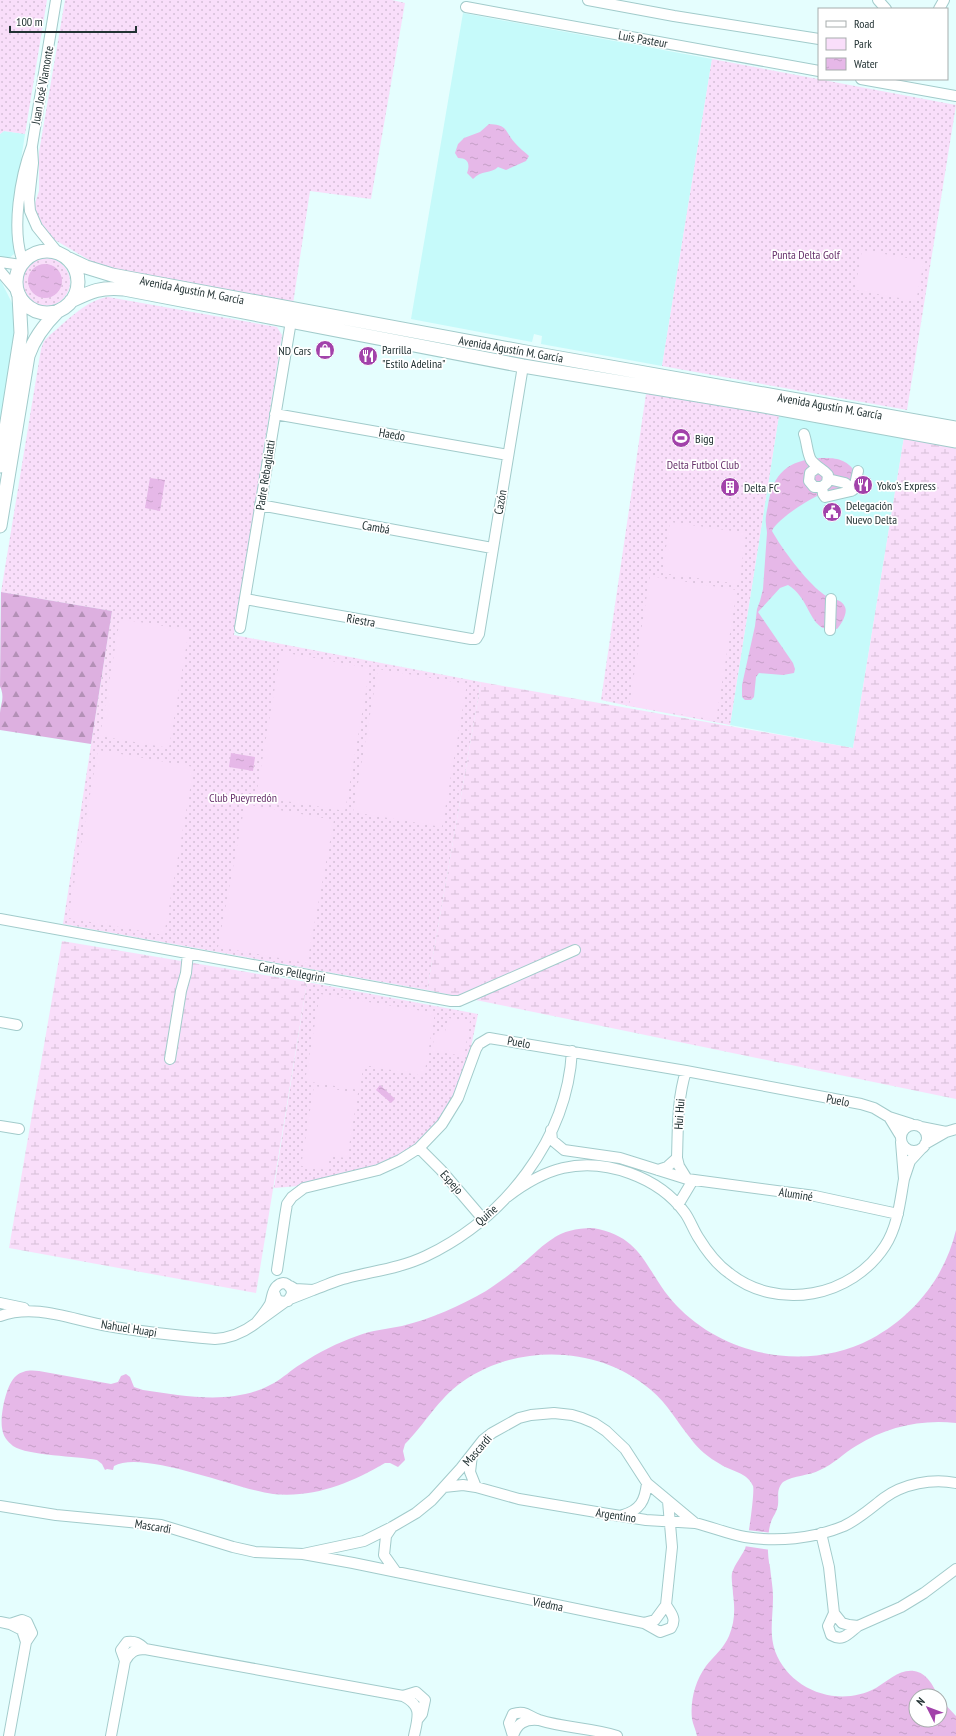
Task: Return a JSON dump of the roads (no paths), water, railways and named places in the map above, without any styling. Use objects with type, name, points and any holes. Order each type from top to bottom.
[{"type":"main road","points":[[0,466],[20,340],[16,275],[22,263],[30,255],[42,250],[63,256],[74,267],[78,280],[76,294],[71,302],[58,311],[37,336],[30,351],[0,526]]},
{"type":"main road","name":"Avenida Agustín M. García","points":[[63,256],[86,267],[112,275],[526,352],[956,428]]},
{"type":"main road","name":"Avenida Agustín M. García","points":[[71,302],[94,290],[110,288],[523,366],[956,440]]},
{"type":"main road","points":[[18,293],[24,303],[31,309],[49,313],[58,311]]},
{"type":"street","name":"Juan José Viamonte","points":[[22,263],[19,242],[20,188],[26,162],[32,146],[56,0]]},
{"type":"street","points":[[588,0],[674,16],[818,39]]},
{"type":"street","points":[[878,0],[885,8]]},
{"type":"street","name":"Luis Pasteur","points":[[466,7],[818,71]]},
{"type":"street","points":[[867,80],[956,96]]},
{"type":"street","name":"Juan José Viamonte","points":[[32,146],[33,163],[29,198],[30,211],[37,227],[63,256]]},
{"type":"street","points":[[0,262],[22,263]]},
{"type":"street","points":[[0,271],[18,293]]},
{"type":"street","name":"Padre Rebagliatti","points":[[240,628],[291,321]]},
{"type":"street","name":"Cazón","points":[[476,639],[479,634],[523,366]]},
{"type":"street","name":"Haedo","points":[[276,414],[508,454]]},
{"type":"street","points":[[804,434],[811,459],[818,468],[824,470],[828,475],[823,494],[826,497],[853,490]]},
{"type":"street","points":[[818,468],[814,469],[810,474],[809,481],[814,487],[825,483],[845,483],[853,490]]},
{"type":"street","points":[[853,490],[858,471]]},
{"type":"street","name":"Cambá","points":[[260,505],[492,548]]},
{"type":"street","name":"Riestra","points":[[245,599],[470,640],[476,639]]},
{"type":"street","points":[[830,630],[831,599]]},
{"type":"street","name":"Carlos Pellegrini","points":[[0,919],[451,1001],[459,1001],[575,950]]},
{"type":"street","points":[[170,1059],[181,991],[186,973],[188,953]]},
{"type":"street","points":[[0,1022],[17,1025]]},
{"type":"street","name":"Puelo","points":[[256,1323],[270,1304],[274,1290],[288,1204],[296,1192],[313,1185],[378,1170],[400,1160],[419,1148],[449,1114],[465,1083],[476,1049],[484,1040],[489,1038],[497,1038],[686,1071],[860,1104],[874,1108],[888,1117]]},
{"type":"street","name":"Quiñe","points":[[288,1300],[345,1278],[410,1263],[443,1246],[483,1219],[506,1197],[537,1158],[551,1130],[566,1091],[572,1051]]},
{"type":"street","name":"Hui Hui","points":[[677,1158],[678,1112],[680,1094],[686,1071]]},
{"type":"street","points":[[888,1117],[921,1127],[951,1130]]},
{"type":"street","points":[[888,1117],[906,1149],[909,1150],[923,1146],[951,1130]]},
{"type":"street","points":[[904,1179],[901,1138],[904,1128],[910,1124]]},
{"type":"street","points":[[0,1126],[19,1129]]},
{"type":"street","points":[[506,1197],[528,1182],[547,1173],[563,1168],[598,1166],[619,1171],[650,1183],[664,1192],[678,1205],[685,1213],[706,1249],[729,1274],[754,1288],[770,1293],[785,1295],[814,1293],[831,1289],[854,1278],[870,1265],[886,1245],[892,1234],[898,1214],[904,1179],[910,1161],[923,1146],[927,1136],[921,1127]]},
{"type":"street","points":[[551,1130],[552,1140],[564,1150]]},
{"type":"street","name":"Espejo","points":[[419,1148],[463,1194],[483,1219]]},
{"type":"street","name":"Aluminé","points":[[537,1158],[552,1150],[564,1150],[620,1158],[690,1180],[815,1196],[898,1214]]},
{"type":"street","points":[[537,1158],[538,1169],[541,1172],[547,1173]]},
{"type":"street","points":[[658,1170],[667,1167],[677,1158],[679,1166],[690,1180],[678,1205]]},
{"type":"street","points":[[277,1270],[289,1285],[292,1291],[288,1300],[277,1300],[274,1290],[282,1283],[289,1285],[295,1289],[313,1290]]},
{"type":"street","name":"Nahuel Huapi","points":[[0,1316],[16,1310],[31,1310],[108,1326],[214,1339],[232,1336],[249,1328],[288,1300]]},
{"type":"street","points":[[0,1303],[31,1310]]},
{"type":"street","name":"Mascardi","points":[[372,1537],[416,1513],[432,1500],[472,1455],[483,1440],[492,1433],[519,1418],[531,1415],[554,1413],[572,1415],[594,1423],[616,1440],[637,1467],[647,1483]]},
{"type":"street","points":[[472,1455],[470,1472],[476,1487]]},
{"type":"street","points":[[647,1483],[696,1523],[744,1537],[773,1540],[821,1533],[845,1525],[866,1512],[884,1498],[904,1488],[933,1481],[956,1483]]},
{"type":"street","points":[[621,1516],[632,1512],[639,1506],[646,1493],[647,1483]]},
{"type":"street","name":"Argentino","points":[[444,1487],[464,1485],[519,1498],[621,1516],[696,1523]]},
{"type":"street","points":[[644,1623],[655,1620],[661,1614],[666,1605],[672,1547],[668,1501]]},
{"type":"street","name":"Mascardi","points":[[0,1506],[56,1515],[161,1525],[233,1547],[255,1552],[303,1554]]},
{"type":"street","points":[[303,1554],[372,1567],[379,1565],[384,1556],[386,1536],[392,1527]]},
{"type":"street","points":[[821,1533],[829,1567],[834,1612],[828,1626],[831,1635],[840,1639],[858,1626],[895,1610],[924,1593],[956,1569]]},
{"type":"street","points":[[303,1554],[353,1543],[372,1537],[378,1538],[384,1545]]},
{"type":"street","points":[[353,1543],[349,1555],[353,1563]]},
{"type":"street","points":[[384,1556],[396,1572]]},
{"type":"street","name":"Viedma","points":[[372,1567],[644,1623],[660,1632],[671,1628],[674,1623],[673,1616],[666,1605]]},
{"type":"street","points":[[834,1612],[842,1623],[858,1626]]},
{"type":"street","points":[[5,1623],[22,1620],[30,1625],[32,1633],[26,1642],[9,1736]]},
{"type":"street","points":[[111,1736],[125,1661],[130,1652],[137,1649],[145,1649],[403,1696],[415,1703],[418,1710],[418,1718],[414,1736]]},
{"type":"street","points":[[513,1736],[509,1723],[513,1714],[519,1712],[525,1712],[538,1720],[617,1736]]},
{"type":"water","points":[[489,124],[503,127],[517,145],[529,156],[526,161],[506,170],[498,167],[492,171],[479,174],[473,179],[467,173],[468,162],[462,158],[458,158],[455,153],[458,144],[464,138],[480,132]]},
{"type":"water","points":[[45,264],[57,269],[62,281],[57,293],[45,298],[33,293],[28,281],[33,269]]},
{"type":"water","points":[[831,458],[847,463],[854,470],[852,487],[822,494],[810,500],[786,516],[775,526],[772,531],[782,547],[809,581],[825,595],[838,600],[843,604],[846,610],[845,616],[837,629],[823,628],[814,620],[800,595],[788,585],[780,588],[758,612],[793,663],[795,669],[794,673],[783,675],[759,673],[756,677],[754,697],[751,700],[745,700],[742,697],[742,685],[755,626],[757,609],[763,589],[767,533],[766,517],[770,494],[778,477],[791,465],[809,459]]},
{"type":"water","points":[[150,478],[165,480],[160,511],[145,508]]},
{"type":"water","points":[[231,753],[255,757],[253,771],[229,767]]},
{"type":"water","points":[[380,1085],[395,1099],[391,1103],[376,1090]]},
{"type":"water","points":[[593,1228],[624,1239],[642,1258],[676,1305],[696,1323],[718,1337],[743,1347],[768,1354],[795,1356],[821,1355],[847,1349],[871,1339],[887,1330],[914,1307],[926,1294],[944,1264],[956,1230],[956,1423],[930,1422],[892,1429],[867,1439],[830,1465],[820,1470],[783,1482],[779,1490],[776,1512],[769,1532],[768,1557],[773,1593],[773,1644],[782,1665],[792,1676],[804,1686],[817,1692],[832,1696],[847,1696],[862,1694],[876,1688],[903,1672],[919,1672],[929,1680],[934,1688],[908,1688],[908,1728],[948,1728],[948,1708],[956,1716],[956,1736],[697,1736],[692,1719],[694,1691],[702,1672],[719,1652],[731,1631],[734,1610],[732,1573],[745,1549],[752,1506],[753,1486],[743,1475],[716,1462],[700,1450],[657,1395],[630,1375],[607,1364],[583,1357],[558,1354],[507,1360],[484,1369],[462,1382],[446,1396],[405,1444],[403,1451],[405,1460],[398,1467],[390,1463],[385,1463],[346,1483],[332,1488],[303,1494],[273,1494],[168,1466],[146,1463],[127,1462],[114,1466],[113,1470],[105,1470],[102,1464],[97,1460],[41,1454],[20,1449],[13,1446],[3,1433],[2,1416],[4,1400],[12,1380],[24,1372],[39,1371],[111,1384],[118,1382],[121,1376],[126,1374],[130,1377],[134,1387],[143,1390],[176,1395],[209,1397],[242,1395],[274,1383],[297,1366],[328,1348],[342,1342],[368,1332],[413,1323],[456,1307],[500,1282],[553,1238],[570,1231]]},
{"type":"place","name":"ND Cars","points":[[325,350]]},
{"type":"place","name":"Parrilla \"Estilo Adelina\"","points":[[368,356]]},
{"type":"place","name":"Bigg","points":[[681,438]]},
{"type":"place","name":"Yoko's Express","points":[[863,485]]},
{"type":"place","name":"Delta FC","points":[[730,487]]},
{"type":"place","name":"Delegación Nuevo Delta","points":[[832,512]]},
{"type":"park label","name":"Punta Delta Golf","points":[[806,254]]},
{"type":"park label","name":"Delta Futbol Club","points":[[703,464]]},
{"type":"park label","name":"Club Pueyrredón","points":[[243,797]]}]
